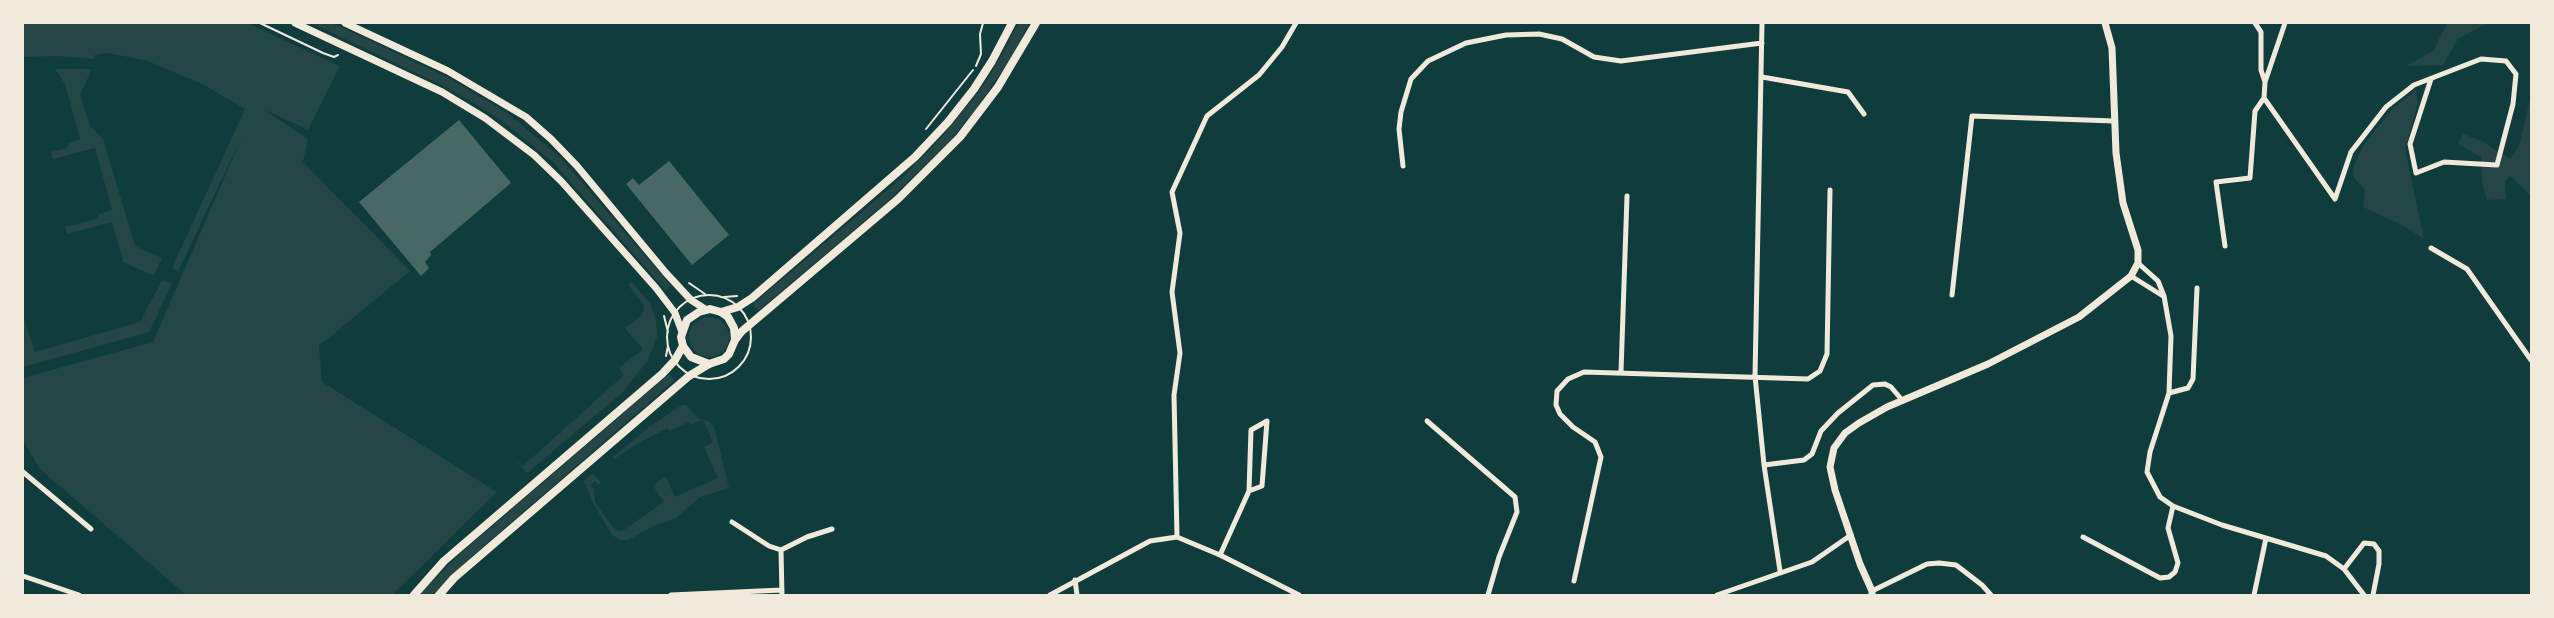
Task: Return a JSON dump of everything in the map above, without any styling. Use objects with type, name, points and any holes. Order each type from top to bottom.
[{"type":"main road","points":[[709,364],[691,357],[683,346],[682,332],[687,320],[705,309],[722,312],[738,307],[752,298],[915,157],[974,89],[1013,23]]},
{"type":"main road","points":[[439,595],[454,578],[689,376],[724,359],[741,332],[898,199],[951,145],[998,88],[1036,23]]},
{"type":"main road","points":[[722,312],[732,323],[735,340]]},
{"type":"main road","points":[[414,595],[454,552],[662,374],[683,346]]},
{"type":"street","points":[[295,23],[442,92],[485,118],[534,155],[561,181],[656,288],[675,313],[682,332]]},
{"type":"street","points":[[345,23],[448,71],[526,117],[577,166],[691,300],[705,309]]},
{"type":"street","points":[[1177,537],[1174,394],[1180,353],[1172,292],[1180,233],[1172,192],[1206,116],[1259,75],[1282,47],[1296,23]]},
{"type":"street","points":[[1762,23],[1755,376],[1764,465],[1780,571]]},
{"type":"street","points":[[1991,595],[1982,584],[1956,565],[1939,563],[1927,564],[1872,593],[1835,490],[1830,467],[1834,448],[1845,433],[1859,422],[1902,400],[1988,363],[2079,317],[2130,276],[2138,263],[2138,250],[2123,203],[2116,153],[2112,48],[2105,23]]},
{"type":"street","points":[[2255,23],[2260,32],[2261,70],[2265,82]]},
{"type":"street","points":[[2225,246],[2216,182],[2250,178],[2255,111],[2264,98],[2265,82],[2285,23]]},
{"type":"street","points":[[1403,166],[1399,129],[1405,95],[1411,79],[1427,61],[1466,43],[1506,35],[1539,34],[1562,39],[1594,57],[1621,61],[1762,43]]},
{"type":"street","points":[[2264,98],[2334,199],[2350,152],[2386,107],[2414,85],[2481,59],[2506,61],[2516,74],[2512,104],[2497,165],[2444,162],[2416,173],[2410,144],[2431,79]]},
{"type":"street","points":[[1762,77],[1848,92],[1864,114]]},
{"type":"street","points":[[1952,295],[1972,116],[2114,121]]},
{"type":"street","points":[[1574,582],[1601,457],[1595,442],[1573,428],[1560,414],[1556,405],[1557,391],[1568,379],[1584,372],[1808,379],[1820,371],[1827,354],[1830,190]]},
{"type":"street","points":[[1621,372],[1627,196]]},
{"type":"street","points":[[2431,248],[2467,269],[2531,360]]},
{"type":"street","points":[[2138,263],[2158,281],[2164,296],[2171,336],[2169,393],[2150,452],[2147,472],[2160,497],[2174,506],[2222,525],[2326,556],[2344,569],[2364,595]]},
{"type":"street","points":[[2130,276],[2164,296]]},
{"type":"street","points":[[2169,393],[2188,388],[2193,379],[2197,288]]},
{"type":"street","points":[[1764,465],[1804,460],[1812,454],[1821,431],[1838,413],[1873,385],[1885,384],[1891,387],[1902,400]]},
{"type":"street","points":[[1220,555],[1249,491],[1251,430],[1267,421],[1262,486],[1249,491]]},
{"type":"street","points":[[1427,421],[1515,497],[1517,512],[1499,557],[1488,595]]},
{"type":"street","points":[[23,472],[90,529]]},
{"type":"street","points":[[2083,537],[2160,578],[2169,577],[2175,572],[2178,563],[2168,528],[2174,506]]},
{"type":"street","points":[[732,522],[769,546],[781,550],[807,537],[832,529]]},
{"type":"street","points":[[1717,595],[1812,562],[1850,535]]},
{"type":"street","points":[[1050,595],[1150,541],[1177,537],[1300,595]]},
{"type":"street","points":[[2254,595],[2266,538]]},
{"type":"street","points":[[2344,569],[2364,543],[2374,544],[2379,551],[2379,564],[2373,595]]},
{"type":"street","points":[[671,595],[782,593],[781,550]]},
{"type":"street","points":[[23,578],[79,595]]},
{"type":"street","points":[[1075,580],[1077,595]]},
{"type":"path","points":[[260,23],[323,53],[334,57],[344,54]]},
{"type":"path","points":[[924,132],[976,66],[981,54],[980,34],[983,23]]},
{"type":"path","points":[[724,297],[745,293]]},
{"type":"path","points":[[662,312],[668,331]]},
{"type":"shaded area","points":[[23,23],[247,23],[340,66],[308,130],[263,109],[308,139],[303,162],[410,271],[319,346],[322,382],[497,492],[392,595],[186,595],[39,468],[23,440],[23,378],[153,342],[242,137],[178,271],[172,268],[245,109],[204,85],[145,60],[107,53],[95,55],[94,59],[23,57]]},
{"type":"shaded area","points":[[311,23],[332,23],[447,77],[507,113],[560,157],[671,286],[666,291],[553,162],[501,120],[450,89]]},
{"type":"shaded area","points":[[1018,23],[1029,23],[1009,61],[949,142],[890,199],[758,311],[753,304],[903,177],[942,137],[980,90]]},
{"type":"shaded area","points":[[2447,23],[2488,23],[2458,39],[2443,65],[2406,66],[2433,51]]},
{"type":"shaded area","points":[[55,69],[92,69],[80,95],[90,126],[103,139],[135,246],[162,258],[154,276],[123,262],[112,222],[67,234],[65,227],[96,219],[99,214],[112,210],[95,148],[53,159],[51,152],[67,148],[69,143],[80,139],[65,84]]},
{"type":"shaded area","points":[[2416,90],[2418,102],[2405,149],[2424,239],[2404,226],[2363,207],[2365,190],[2353,176],[2354,165],[2363,146],[2393,108]]},
{"type":"shaded area","points":[[2531,95],[2531,196],[2510,176],[2505,181],[2506,199],[2487,200],[2482,183],[2481,157],[2458,144],[2463,134],[2482,141],[2510,159],[2519,146]]},
{"type":"shaded area","points":[[162,280],[172,284],[149,332],[23,367],[23,315],[35,352],[140,322]]},
{"type":"shaded area","points":[[632,282],[650,303],[656,320],[657,337],[648,360],[622,393],[527,473],[516,461],[523,466],[624,375],[619,368],[643,349],[625,328],[640,317],[644,310],[643,304],[628,285]]},
{"type":"shaded area","points":[[709,317],[717,318],[723,323],[728,329],[728,345],[723,351],[717,356],[709,357],[701,356],[695,351],[690,345],[689,337],[690,329],[695,323],[701,318]]},
{"type":"shaded area","points":[[669,374],[675,380],[467,561],[432,595],[418,595],[461,553]]},
{"type":"shaded area","points":[[686,405],[703,420],[690,425],[689,422],[669,431],[668,428],[614,459],[613,457],[649,427]]},
{"type":"shaded area","points":[[703,420],[711,423],[715,430],[729,488],[700,497],[675,519],[655,525],[628,540],[620,540],[612,535],[593,503],[584,481],[592,474],[601,482],[598,485],[595,481],[590,486],[594,489],[595,502],[613,527],[622,531],[664,502],[653,486],[666,477],[675,497],[718,478],[704,447],[713,442]]},
{"type":"building","points":[[459,120],[511,183],[430,252],[431,255],[425,262],[429,268],[421,276],[359,202]]},
{"type":"building","points":[[669,161],[729,235],[692,265],[626,184],[633,178],[639,185]]}]
